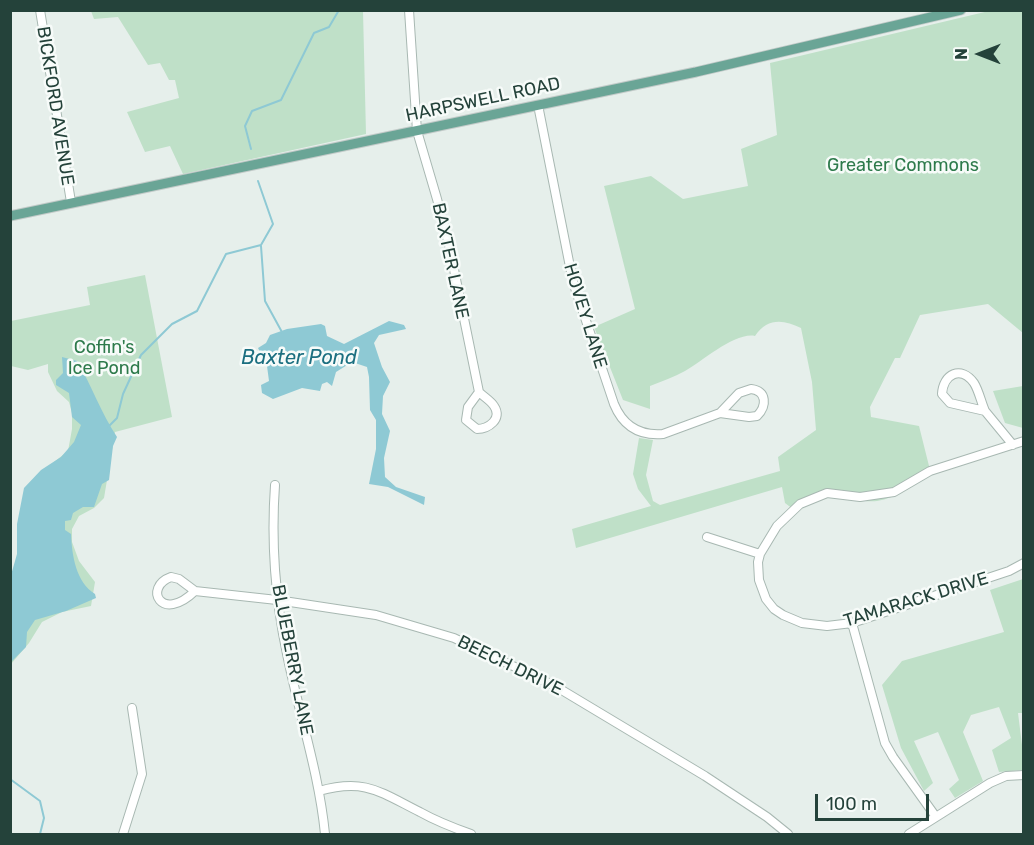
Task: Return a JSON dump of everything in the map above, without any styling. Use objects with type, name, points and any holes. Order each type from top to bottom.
[{"type":"main road","name":"HARPSWELL ROAD","points":[[10,216],[707,70],[961,10]]},
{"type":"street","name":"BICKFORD AVENUE","points":[[40,10],[71,202]]},
{"type":"street","name":"BAXTER LANE","points":[[409,10],[417,130],[449,245],[479,392],[496,408],[497,414],[491,426],[485,429],[477,429],[466,420],[468,407],[479,392]]},
{"type":"street","name":"HOVEY LANE","points":[[538,105],[573,282],[620,416],[637,431],[663,434],[720,413],[739,393],[746,389],[756,390],[764,399],[762,410],[753,417],[720,413]]},
{"type":"street","points":[[985,411],[950,403],[942,394],[943,383],[948,377],[957,374],[967,376],[975,384],[985,411],[1013,445]]},
{"type":"street","points":[[707,537],[760,554],[777,526],[800,504],[827,494],[860,497],[894,492],[930,471],[1023,441]]},
{"type":"street","name":"BLUEBERRY LANE","points":[[275,485],[272,517],[277,600],[287,656],[319,791],[325,834]]},
{"type":"street","name":"TAMARACK DRIVE","points":[[760,554],[759,580],[766,599],[774,609],[792,620],[827,626],[852,623],[1009,572],[1023,562]]},
{"type":"street","name":"BEECH DRIVE","points":[[195,591],[185,601],[169,606],[162,602],[157,590],[163,580],[171,577],[179,579],[195,591],[277,600],[376,615],[454,638],[555,686],[705,776],[767,817],[788,834]]},
{"type":"street","points":[[852,623],[885,743],[936,817]]},
{"type":"street","points":[[123,834],[142,774],[132,708]]},
{"type":"street","points":[[909,834],[997,779],[1023,775]]},
{"type":"street","points":[[319,791],[342,785],[368,787],[435,820],[471,834]]},
{"type":"green space","points":[[91,11],[363,11],[366,134],[183,174],[170,146],[145,152],[127,112],[179,98],[175,80],[169,80],[160,63],[148,65],[118,17],[94,19]]},
{"type":"green space","name":"Greater Commons","points":[[989,11],[1023,11],[1023,333],[988,304],[920,315],[900,358],[895,358],[870,407],[871,417],[919,426],[931,474],[891,497],[877,501],[837,496],[826,497],[797,512],[785,503],[782,487],[576,548],[572,529],[651,506],[638,489],[633,474],[639,438],[653,440],[646,475],[653,501],[660,505],[780,471],[778,457],[816,430],[812,382],[801,328],[782,322],[770,323],[755,336],[738,338],[685,371],[650,386],[650,409],[623,400],[594,327],[635,309],[604,186],[651,176],[683,199],[748,186],[741,149],[777,135],[770,63]]},
{"type":"green space","name":"Coffin's Ice Pond","points":[[145,275],[172,417],[115,432],[104,498],[94,508],[79,516],[72,529],[72,542],[79,561],[95,582],[91,606],[62,612],[42,622],[29,643],[11,664],[11,582],[54,462],[68,451],[72,413],[69,402],[57,391],[48,372],[48,364],[28,370],[11,366],[11,321],[90,305],[87,287]]},
{"type":"green space","points":[[1024,386],[1023,428],[1005,423],[993,391]]},
{"type":"green space","points":[[1023,579],[1024,713],[1018,713],[1023,770],[999,772],[992,750],[1011,738],[999,707],[971,715],[963,732],[983,781],[955,798],[949,789],[959,780],[938,732],[914,741],[933,783],[924,791],[901,748],[882,685],[902,661],[1004,632],[990,590]]},
{"type":"water","name":"Baxter Pond","points":[[389,321],[404,325],[406,329],[379,335],[374,343],[390,382],[383,396],[382,414],[390,431],[384,458],[385,477],[396,487],[425,497],[424,505],[388,487],[369,484],[376,449],[376,420],[370,410],[367,367],[352,362],[336,372],[332,386],[327,382],[322,384],[320,391],[302,388],[273,399],[262,393],[261,385],[269,381],[267,366],[258,348],[266,343],[270,335],[287,329],[321,324],[325,326],[327,336],[344,344]]},
{"type":"water","name":"Coffin's Ice Pond","points":[[62,357],[77,361],[117,437],[113,446],[109,480],[102,484],[94,507],[83,507],[73,513],[71,520],[65,521],[65,530],[71,534],[72,551],[79,576],[96,598],[66,611],[35,620],[27,632],[26,647],[11,662],[11,575],[17,554],[17,524],[24,488],[41,470],[61,457],[74,442],[81,425],[72,417],[69,393],[56,385],[56,380],[63,373]]},
{"type":"waterway","points":[[251,149],[245,126],[252,111],[281,100],[314,33],[329,27],[339,10]]},
{"type":"waterway","points":[[108,427],[117,418],[123,394],[141,355],[172,324],[197,311],[226,254],[261,245],[273,224],[258,181]]},
{"type":"waterway","points":[[261,246],[265,301],[283,334]]},
{"type":"waterway","points":[[10,779],[40,801],[44,818],[40,834]]}]
